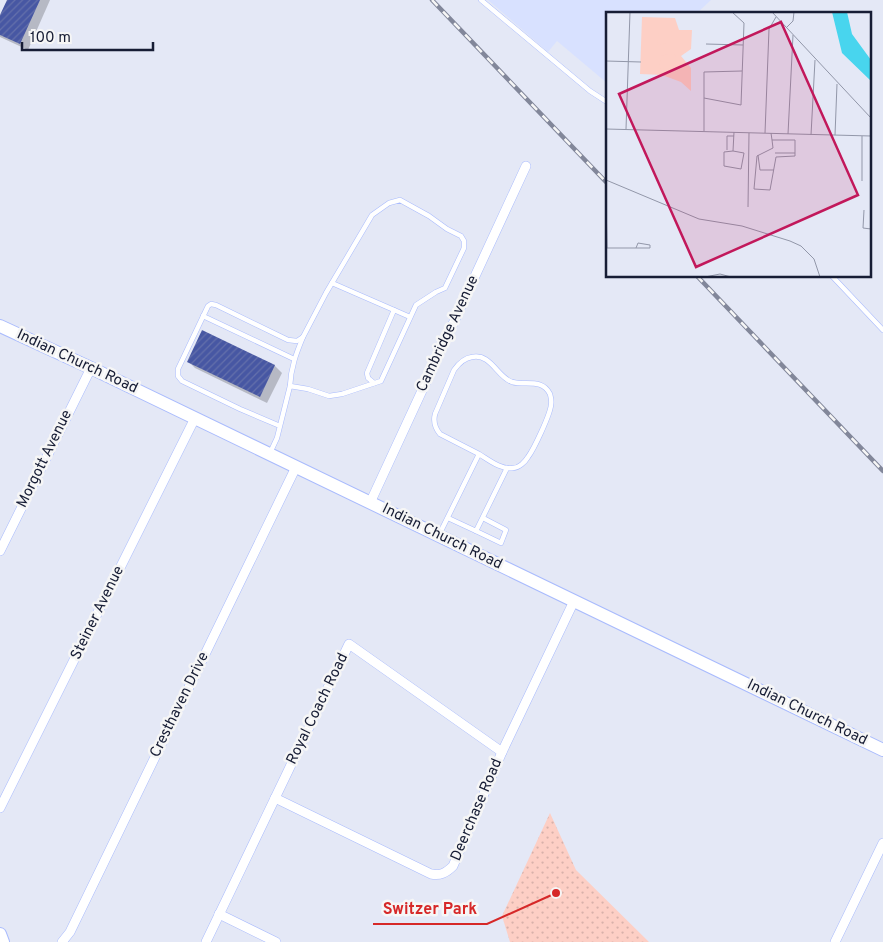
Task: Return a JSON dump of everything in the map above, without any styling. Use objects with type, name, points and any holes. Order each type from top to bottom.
[{"type":"street","name":"Cambridge Avenue","points":[[370,503],[526,166]]},
{"type":"street","name":"Indian Church Road","points":[[0,326],[91,368],[883,750]]},
{"type":"street","name":"Morgott Avenue","points":[[0,551],[91,368]]},
{"type":"street","name":"Steiner Avenue","points":[[0,808],[194,418]]},
{"type":"street","name":"Cresthaven Drive","points":[[62,942],[70,932],[296,467]]},
{"type":"street","name":"Deerchase Road","points":[[274,798],[431,874],[443,874],[449,871],[502,752],[574,601]]},
{"type":"street","name":"Royal Coach Road","points":[[206,942],[349,644],[502,752]]},
{"type":"street","points":[[835,942],[883,843]]},
{"type":"street","points":[[219,914],[276,942]]},
{"type":"street","points":[[0,934],[3,942]]},
{"type":"lane","points":[[481,0],[590,91],[606,101]]},
{"type":"lane","points":[[269,454],[277,438],[290,386],[294,359],[303,337],[372,215],[389,202],[400,200],[461,236],[464,241],[464,248],[445,288],[416,305],[381,381],[342,394],[329,396],[308,389],[290,386]]},
{"type":"lane","points":[[834,278],[883,330]]},
{"type":"lane","points":[[332,283],[410,317]]},
{"type":"lane","points":[[280,426],[182,381],[178,376],[178,369],[208,306],[211,304],[288,340],[297,341],[303,337]]},
{"type":"lane","points":[[374,383],[368,378],[367,373],[394,310]]},
{"type":"lane","points":[[203,316],[294,359]]},
{"type":"lane","points":[[477,356],[487,360],[512,382],[532,383],[542,386],[548,391],[552,402],[550,413],[529,456],[523,464],[512,469],[504,468],[479,454],[440,434],[436,430],[434,420],[458,364],[467,358],[477,356]]},
{"type":"lane","points":[[439,536],[479,454]]},
{"type":"lane","points":[[476,531],[507,468]]},
{"type":"lane","points":[[448,518],[501,543],[506,530],[483,518]]},
{"type":"shaded area","points":[[488,0],[711,0],[698,12],[606,12],[606,82],[557,41],[548,52]]},
{"type":"shaded area","points":[[550,813],[576,870],[649,942],[510,942],[502,916]]},
{"type":"building","points":[[7,0],[40,0],[20,44],[0,35],[0,15]]},
{"type":"building","points":[[202,330],[275,365],[260,397],[187,362]]},
{"type":"railway","points":[[432,0],[606,182]]},
{"type":"railway","points":[[699,278],[883,471]]},
{"type":"place","name":"Switzer Park","points":[[556,893]]}]
